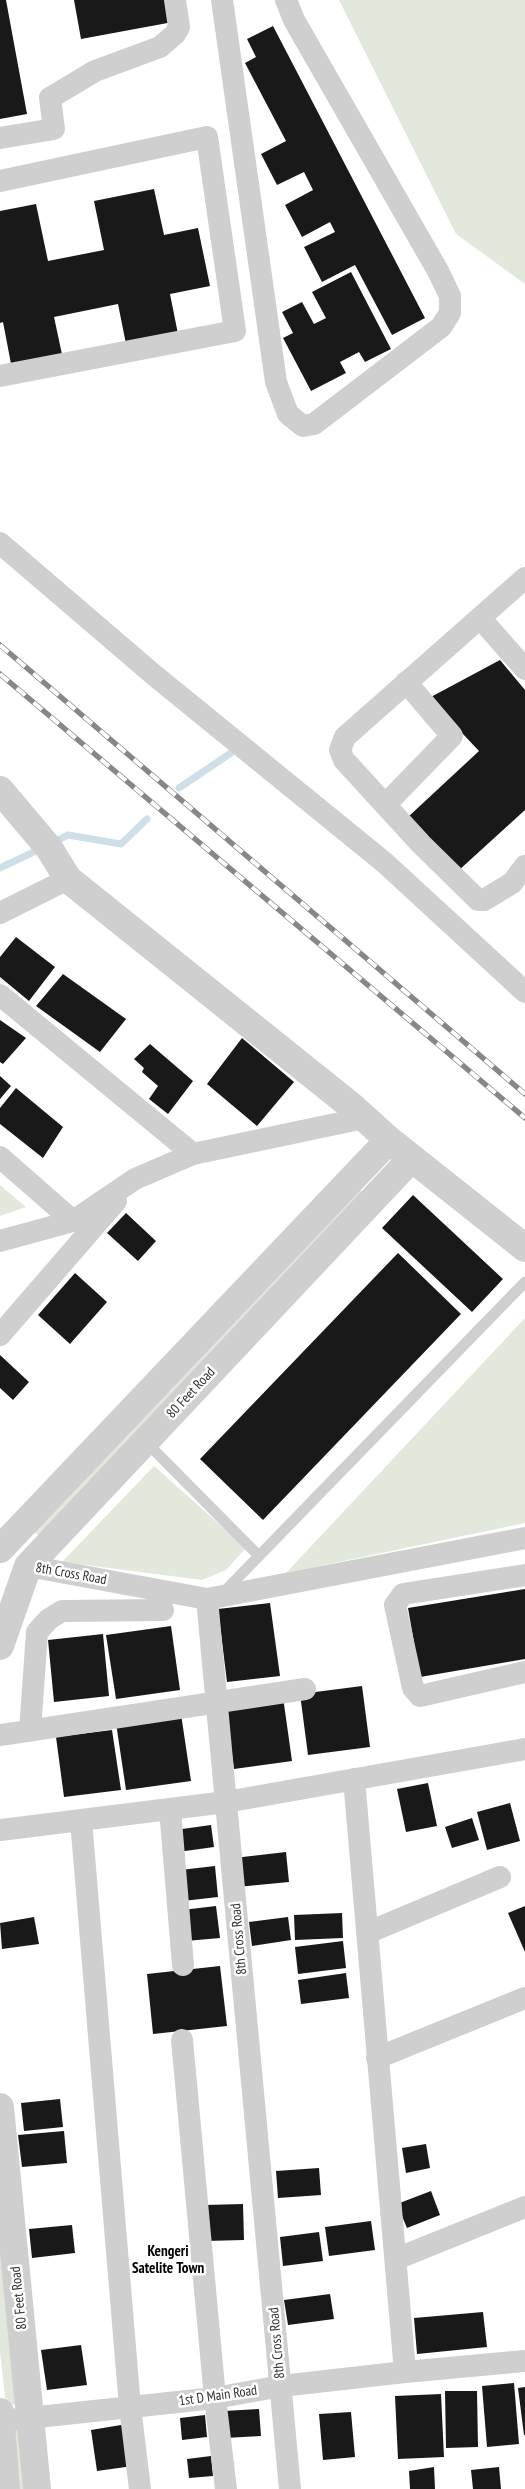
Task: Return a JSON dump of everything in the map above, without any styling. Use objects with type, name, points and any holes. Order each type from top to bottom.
[{"type":"street","points":[[0,138],[54,129],[50,98],[95,71],[160,46],[174,34],[178,27],[175,0]]},
{"type":"street","points":[[222,0],[276,382],[288,414],[303,426],[314,424],[441,326],[450,313],[450,296],[438,271],[294,20],[286,0]]},
{"type":"street","points":[[0,181],[208,137],[235,332],[0,376]]},
{"type":"street","points":[[0,543],[154,675],[385,863],[525,992]]},
{"type":"street","points":[[521,883],[484,900],[478,900],[421,844],[385,805],[344,760],[340,750],[344,737],[525,578]]},
{"type":"street","points":[[480,618],[525,670]]},
{"type":"street","points":[[385,805],[452,736],[406,682]]},
{"type":"street","points":[[0,790],[44,842],[68,880],[350,1105],[389,1140],[525,1248]]},
{"type":"street","points":[[0,912],[68,880]]},
{"type":"street","points":[[0,995],[193,1154]]},
{"type":"street","points":[[0,1241],[73,1221],[135,1179],[193,1154],[364,1118]]},
{"type":"street","points":[[0,1549],[389,1140]]},
{"type":"street","points":[[0,1157],[73,1221]]},
{"type":"street","name":"80 Feet Road","points":[[0,1646],[28,1566],[412,1158]]},
{"type":"street","points":[[0,1335],[135,1179]]},
{"type":"street","points":[[213,1598],[525,1538]]},
{"type":"street","name":"8th Cross Road","points":[[0,1561],[213,1598],[216,1701],[290,2489]]},
{"type":"street","points":[[525,1575],[403,1594],[395,1605],[413,1688],[420,1696],[525,1672]]},
{"type":"street","points":[[30,1731],[37,1632],[49,1619],[62,1611],[163,1610]]},
{"type":"street","points":[[0,1735],[305,1689]]},
{"type":"street","points":[[0,1830],[226,1802],[525,1749]]},
{"type":"street","points":[[354,1779],[405,2372]]},
{"type":"street","points":[[170,1809],[183,1965]]},
{"type":"street","points":[[81,1820],[130,2407],[140,2489]]},
{"type":"street","points":[[367,1934],[500,1877]]},
{"type":"street","points":[[377,2058],[525,1998]]},
{"type":"street","points":[[182,2040],[215,2398],[226,2489]]},
{"type":"street","name":"80 Feet Road","points":[[0,2107],[37,2489]]},
{"type":"street","points":[[396,2259],[525,2207]]},
{"type":"street","name":"1st D Main Road","points":[[0,2418],[31,2417],[215,2398],[281,2386],[525,2361]]},
{"type":"street","points":[[0,2418],[6,2489]]},
{"type":"lane","points":[[213,1598],[259,1556],[525,1282]]},
{"type":"lane","points":[[145,1441],[259,1556]]},
{"type":"shaded area","points":[[339,0],[525,0],[525,284],[456,234]]},
{"type":"shaded area","points":[[0,1185],[26,1207],[0,1216]]},
{"type":"shaded area","points":[[357,1187],[365,1195],[39,1536],[31,1528]]},
{"type":"shaded area","points":[[525,1318],[525,1523],[286,1573]]},
{"type":"shaded area","points":[[154,1466],[246,1548],[226,1570],[202,1580],[62,1562]]},
{"type":"shaded area","points":[[0,2226],[18,2404],[6,2405],[0,2352]]},
{"type":"shaded area","points":[[19,2426],[25,2489],[13,2489],[7,2427]]},
{"type":"building","points":[[0,0],[6,0],[27,114],[0,119]]},
{"type":"building","points":[[74,0],[169,0],[173,22],[81,39]]},
{"type":"building","points":[[273,26],[425,318],[392,335],[355,265],[322,282],[304,247],[335,232],[330,222],[302,237],[285,205],[313,190],[304,172],[277,185],[261,154],[286,141],[245,63],[256,57],[247,39]]},
{"type":"building","points":[[154,189],[164,235],[198,228],[210,286],[170,294],[179,339],[127,349],[118,304],[54,317],[63,359],[12,369],[3,322],[0,323],[0,211],[36,204],[48,261],[104,250],[94,201]]},
{"type":"building","points":[[351,272],[391,349],[365,362],[359,352],[340,362],[346,373],[311,391],[283,338],[293,333],[282,312],[302,302],[314,324],[326,318],[312,292]]},
{"type":"building","points":[[500,660],[525,690],[525,810],[458,871],[408,817],[479,751],[429,698]]},
{"type":"building","points":[[16,937],[55,967],[29,1001],[0,977],[0,957]]},
{"type":"building","points":[[63,974],[126,1019],[100,1052],[36,1006]]},
{"type":"building","points":[[0,1020],[26,1038],[3,1064],[0,1062]]},
{"type":"building","points":[[242,1038],[294,1082],[257,1126],[207,1084]]},
{"type":"building","points":[[150,1044],[193,1081],[168,1114],[149,1099],[158,1086],[142,1072],[144,1068],[134,1059]]},
{"type":"building","points":[[0,1076],[11,1086],[0,1099]]},
{"type":"building","points":[[16,1088],[63,1127],[43,1158],[0,1124],[0,1108]]},
{"type":"building","points":[[413,1195],[503,1279],[472,1312],[382,1228]]},
{"type":"building","points":[[126,1213],[156,1241],[138,1261],[107,1233]]},
{"type":"building","points":[[398,1253],[461,1314],[263,1520],[200,1459]]},
{"type":"building","points":[[75,1273],[107,1302],[70,1344],[38,1315]]},
{"type":"building","points":[[0,1355],[29,1382],[13,1400],[0,1388]]},
{"type":"building","points":[[525,1589],[525,1659],[420,1677],[408,1608]]},
{"type":"building","points":[[270,1603],[280,1676],[227,1682],[218,1609]]},
{"type":"building","points":[[171,1626],[180,1690],[116,1699],[106,1635]]},
{"type":"building","points":[[103,1634],[109,1696],[54,1702],[48,1640]]},
{"type":"building","points":[[362,1686],[370,1747],[308,1755],[300,1694]]},
{"type":"building","points":[[283,1697],[292,1761],[234,1769],[225,1705]]},
{"type":"building","points":[[181,1714],[191,1781],[126,1790],[116,1723]]},
{"type":"building","points":[[112,1730],[121,1790],[64,1797],[56,1737]]},
{"type":"building","points":[[428,1783],[437,1826],[406,1832],[397,1789]]},
{"type":"building","points":[[510,1803],[520,1841],[487,1850],[477,1812]]},
{"type":"building","points":[[472,1818],[479,1840],[452,1848],[445,1827]]},
{"type":"building","points":[[211,1825],[214,1847],[178,1852],[175,1830]]},
{"type":"building","points":[[286,1852],[289,1882],[237,1887],[234,1858]]},
{"type":"building","points":[[215,1866],[218,1897],[183,1901],[180,1870]]},
{"type":"building","points":[[216,1906],[220,1938],[186,1941],[182,1910]]},
{"type":"building","points":[[525,1906],[525,1952],[508,1913]]},
{"type":"building","points":[[342,1913],[343,1938],[295,1940],[294,1915]]},
{"type":"building","points":[[34,1917],[39,1944],[2,1949],[0,1923]]},
{"type":"building","points":[[288,1917],[291,1940],[252,1946],[249,1922]]},
{"type":"building","points":[[343,1941],[346,1968],[298,1974],[295,1947]]},
{"type":"building","points":[[220,1966],[227,2026],[153,2034],[147,1974]]},
{"type":"building","points":[[346,1973],[349,1998],[301,2004],[298,1980]]},
{"type":"building","points":[[60,2099],[63,2127],[24,2131],[21,2103]]},
{"type":"building","points":[[64,2131],[67,2163],[22,2167],[18,2135]]},
{"type":"building","points":[[426,2144],[430,2168],[406,2173],[402,2148]]},
{"type":"building","points":[[319,2168],[321,2195],[278,2198],[276,2171]]},
{"type":"building","points":[[431,2191],[440,2215],[407,2228],[397,2204]]},
{"type":"building","points":[[243,2204],[244,2240],[205,2241],[205,2205]]},
{"type":"building","points":[[371,2221],[375,2250],[329,2256],[325,2227]]},
{"type":"building","points":[[72,2225],[75,2253],[32,2258],[29,2229]]},
{"type":"building","points":[[319,2232],[323,2261],[283,2266],[280,2237]]},
{"type":"building","points":[[330,2294],[334,2319],[288,2325],[284,2300]]},
{"type":"building","points":[[483,2312],[487,2347],[417,2354],[414,2318]]},
{"type":"building","points":[[81,2345],[87,2385],[47,2390],[41,2350]]},
{"type":"building","points":[[514,2383],[519,2444],[487,2447],[482,2386]]},
{"type":"building","points":[[525,2387],[525,2435],[524,2435],[518,2388]]},
{"type":"building","points":[[445,2391],[477,2391],[478,2447],[446,2448]]},
{"type":"building","points":[[441,2394],[444,2457],[398,2459],[395,2396]]},
{"type":"building","points":[[259,2409],[261,2436],[225,2438],[224,2411]]},
{"type":"building","points":[[351,2412],[355,2457],[323,2460],[319,2414]]},
{"type":"building","points":[[205,2415],[207,2437],[182,2440],[180,2418]]},
{"type":"building","points":[[127,2424],[133,2466],[97,2471],[91,2430]]},
{"type":"building","points":[[211,2456],[213,2476],[189,2478],[187,2459]]},
{"type":"building","points":[[434,2467],[435,2489],[410,2489],[409,2471]]},
{"type":"building","points":[[499,2467],[501,2489],[473,2489],[471,2470]]},
{"type":"waterway","points":[[179,788],[231,753]]},
{"type":"waterway","points":[[52,843],[68,835],[121,844],[147,819]]},
{"type":"waterway","points":[[0,868],[42,848]]},
{"type":"railway","points":[[0,645],[525,1094]]},
{"type":"railway","points":[[0,674],[525,1118]]},
{"type":"district","name":"Kengeri Satelite Town","points":[[168,2260]]}]
